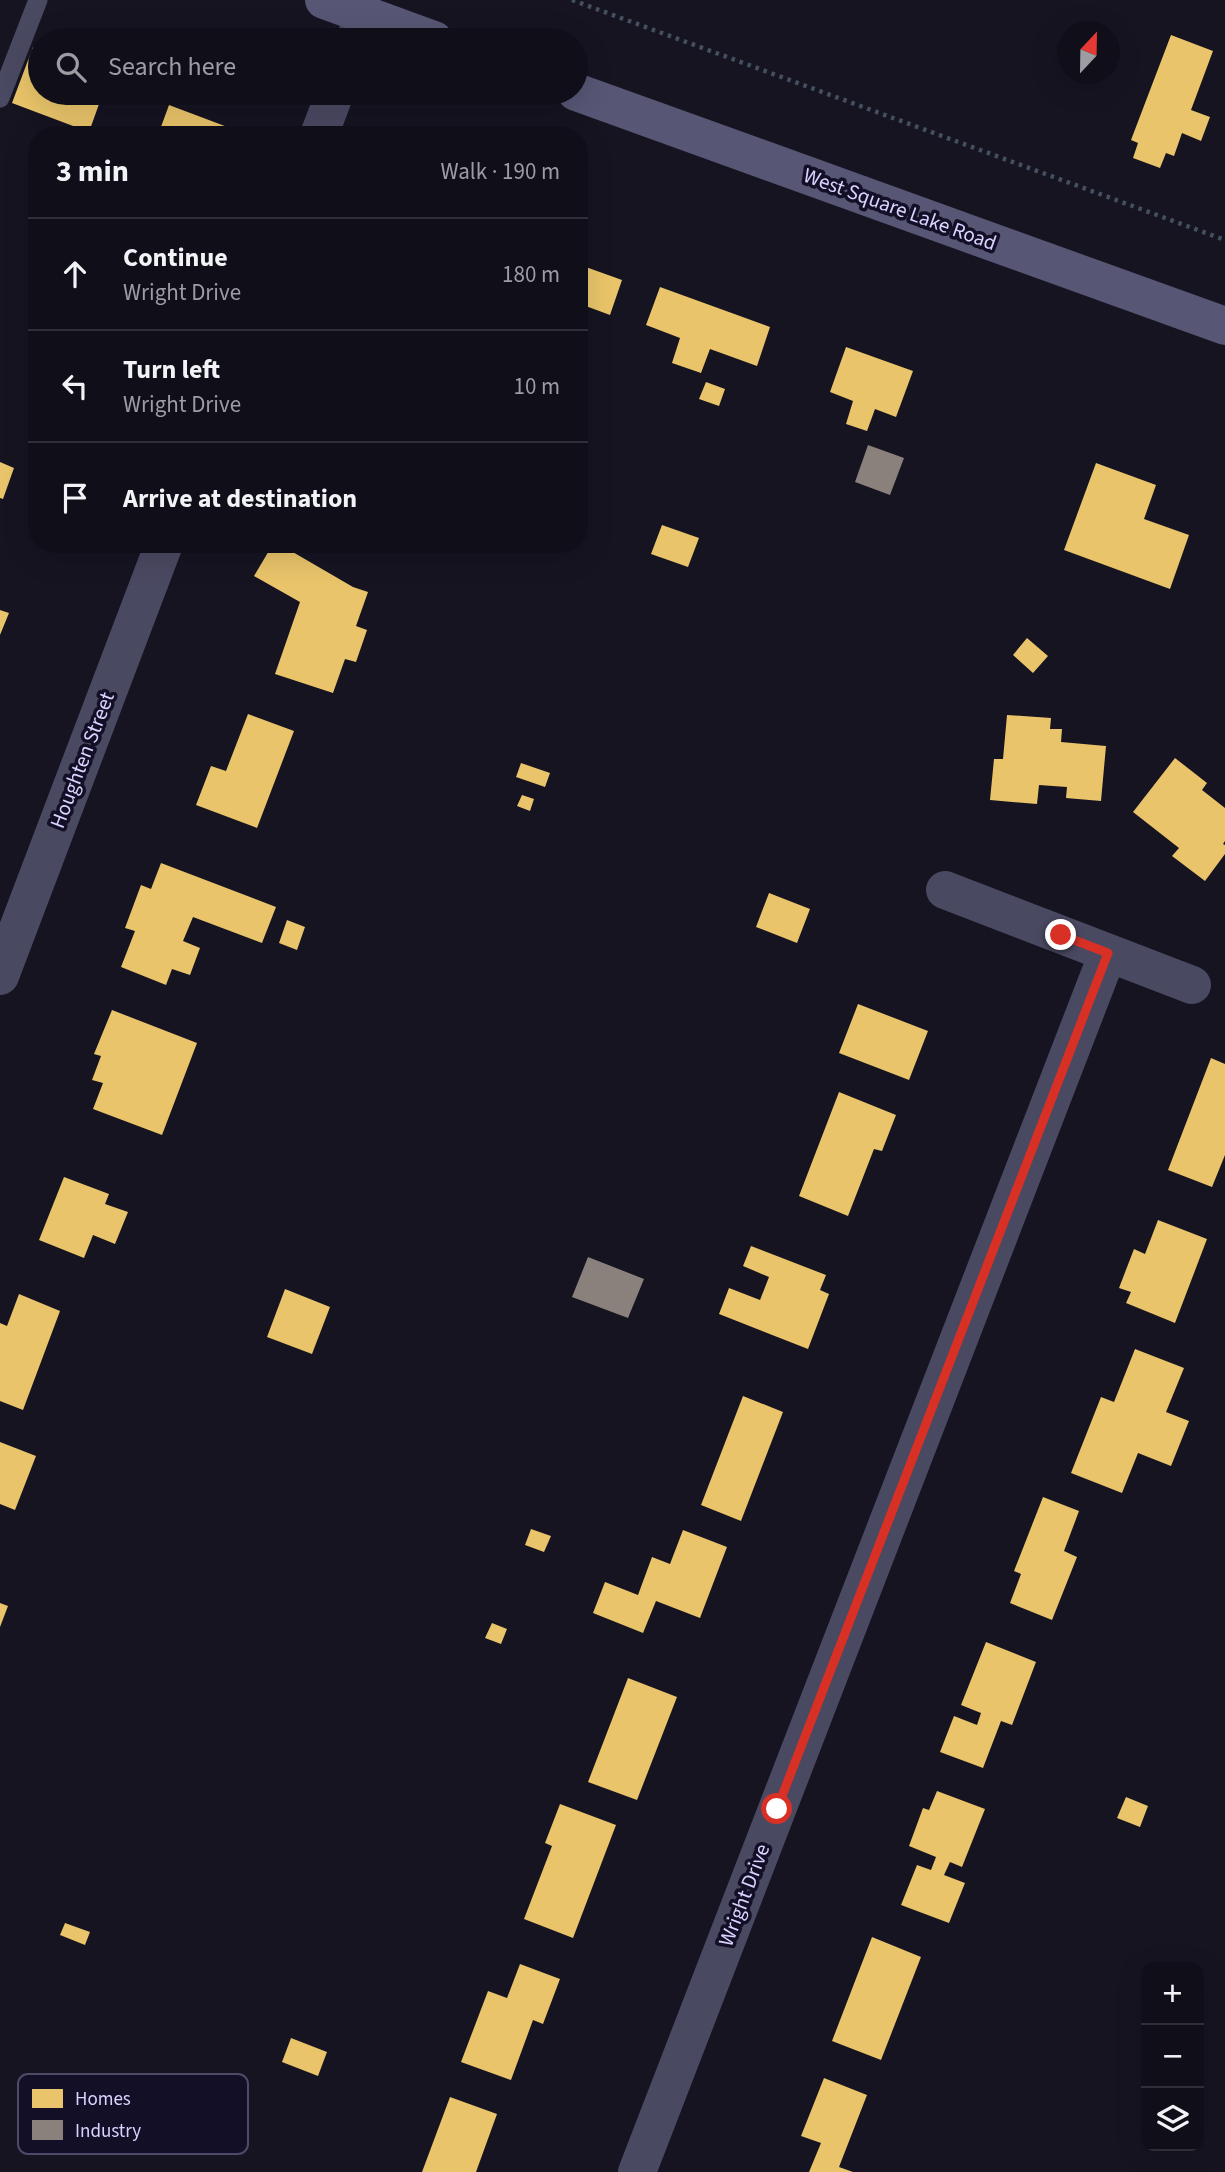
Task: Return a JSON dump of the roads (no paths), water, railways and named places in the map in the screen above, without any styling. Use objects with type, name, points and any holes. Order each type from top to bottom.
[{"type":"main road","points":[[324,0],[359,27]]},
{"type":"main road","name":"West Square Lake Road","points":[[588,96],[1225,326]]},
{"type":"street","points":[[322,126],[330,105]]},
{"type":"street","name":"Houghten Street","points":[[0,976],[161,553]]},
{"type":"street","points":[[944,890],[1192,985]]},
{"type":"street","name":"Wright Drive","points":[[637,2172],[1108,953]]},
{"type":"lane","points":[[0,98],[38,0]]}]
